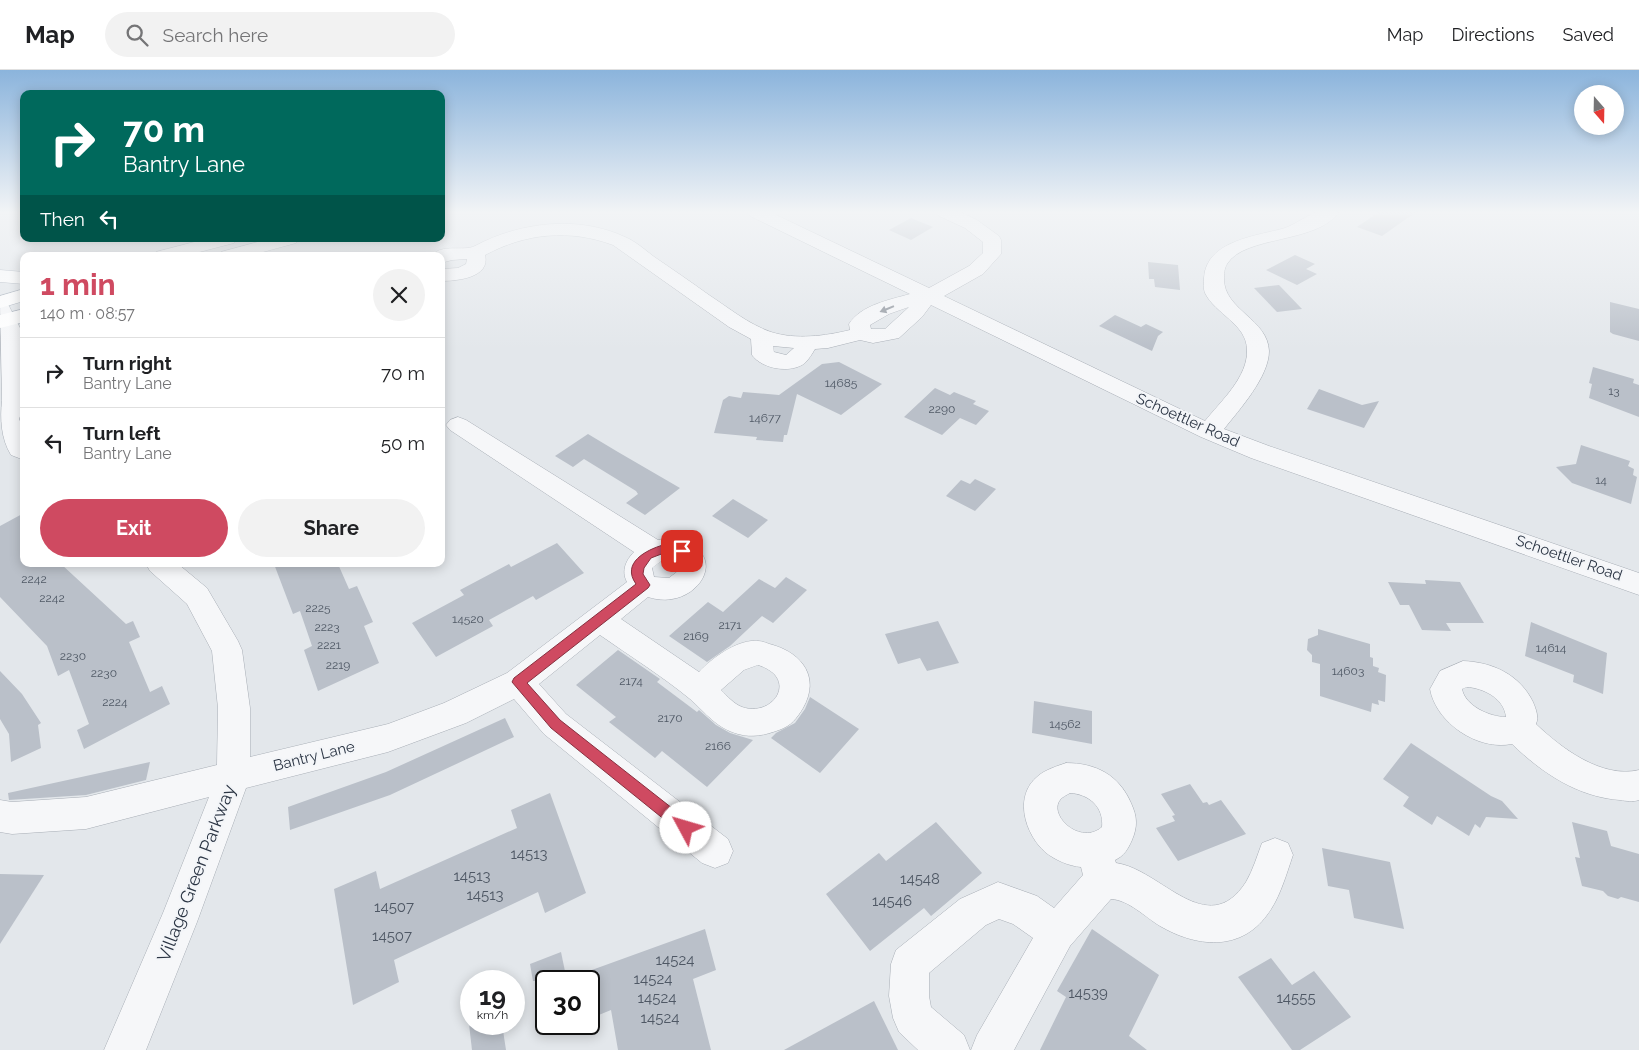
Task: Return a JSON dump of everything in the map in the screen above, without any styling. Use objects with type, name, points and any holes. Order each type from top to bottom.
[{"type":"main road","points":[[0,276],[20,278]]},
{"type":"main road","points":[[6,313],[20,299]]},
{"type":"street","points":[[445,275],[455,275],[469,271],[476,264],[475,258]]},
{"type":"street","points":[[644,258],[736,322],[762,336],[763,355],[776,362],[796,358],[801,355],[806,343],[828,342],[862,333],[873,337],[892,334],[915,313],[928,296],[976,270],[988,258]]},
{"type":"street","name":"Schoettler Road","points":[[850,258],[1209,432],[1260,452],[1639,584]]},
{"type":"street","points":[[1209,432],[1257,365],[1258,349],[1254,337],[1245,324],[1216,294],[1214,271],[1222,258]]},
{"type":"street","points":[[6,313],[18,363],[14,401],[10,415],[14,452]]},
{"type":"street","points":[[458,425],[654,551]]},
{"type":"street","points":[[663,549],[682,551],[693,561],[692,575],[680,587],[660,591],[644,585],[639,580],[638,567],[654,551],[663,549]]},
{"type":"street","name":"Village Green Parkway","points":[[125,1050],[192,886],[233,776],[234,708],[227,650],[197,596],[163,567]]},
{"type":"street","name":"Bantry Lane","points":[[0,816],[12,818],[86,814],[388,738],[455,713],[518,682],[644,585]]},
{"type":"street","points":[[599,619],[700,690]]},
{"type":"street","points":[[518,682],[555,724],[715,851]]},
{"type":"street","points":[[1517,727],[1539,749],[1566,767],[1601,782],[1639,785]]},
{"type":"street","points":[[992,1050],[1057,933],[1098,865],[1173,912],[1199,924],[1218,925],[1237,917],[1250,908],[1259,896],[1275,855]]},
{"type":"street","points":[[949,1050],[913,1018],[909,996],[910,964],[973,912],[998,900],[1024,909],[1057,933]]},
{"type":"building","points":[[1290,258],[1301,258],[1315,264],[1306,269],[1317,274],[1297,285],[1266,270]]},
{"type":"building","points":[[1148,262],[1178,265],[1180,290],[1155,287],[1154,279],[1149,279]]},
{"type":"building","points":[[1279,285],[1302,309],[1277,312],[1254,288]]},
{"type":"building","points":[[1610,302],[1639,309],[1639,341],[1610,332]]},
{"type":"building","points":[[1115,315],[1141,327],[1146,324],[1163,332],[1158,336],[1152,351],[1099,326]]},
{"type":"building","points":[[839,362],[882,384],[841,415],[797,394],[787,435],[784,435],[783,442],[756,440],[757,437],[714,433],[723,400],[729,396],[741,398],[743,392],[779,395],[822,364]]},
{"type":"building","points":[[1593,367],[1634,379],[1633,383],[1639,385],[1639,417],[1589,398],[1592,384],[1589,383]]},
{"type":"building","points":[[935,388],[950,395],[954,392],[976,401],[973,404],[989,411],[976,425],[960,418],[942,435],[904,417]]},
{"type":"building","points":[[1319,389],[1362,405],[1379,401],[1364,428],[1307,409]]},
{"type":"building","points":[[588,434],[680,488],[645,515],[626,503],[638,494],[636,491],[584,459],[573,467],[555,456]]},
{"type":"building","points":[[1581,445],[1630,461],[1628,466],[1634,469],[1633,475],[1637,477],[1631,504],[1572,483],[1556,467],[1576,464]]},
{"type":"building","points":[[975,479],[996,489],[975,511],[946,496],[961,480],[970,484]]},
{"type":"building","points":[[733,499],[768,520],[748,538],[712,516]]},
{"type":"building","points":[[20,515],[20,567],[64,567],[126,624],[133,621],[140,637],[129,642],[150,692],[162,686],[170,704],[84,749],[77,730],[89,724],[69,670],[58,676],[47,646],[0,597],[0,526]]},
{"type":"building","points":[[557,543],[584,573],[536,600],[533,596],[489,620],[493,626],[436,657],[412,623],[464,595],[460,590],[509,564],[511,567]]},
{"type":"building","points":[[275,567],[339,567],[349,589],[357,586],[373,622],[364,626],[379,663],[318,691],[304,650],[312,646],[300,611],[293,614]]},
{"type":"building","points":[[786,577],[807,590],[773,623],[762,616],[730,646],[707,662],[669,636],[708,602],[723,612],[759,579],[775,588]]},
{"type":"building","points":[[1425,580],[1460,582],[1484,623],[1446,623],[1451,631],[1422,630],[1409,605],[1400,605],[1388,582],[1426,584]]},
{"type":"building","points":[[938,621],[959,663],[927,671],[920,658],[898,664],[885,634]]},
{"type":"building","points":[[1531,622],[1607,653],[1603,694],[1573,682],[1574,675],[1525,656]]},
{"type":"building","points":[[1318,629],[1370,644],[1370,657],[1373,658],[1373,666],[1379,668],[1378,672],[1386,675],[1385,702],[1378,700],[1379,705],[1372,703],[1371,712],[1320,696],[1320,664],[1312,662],[1312,655],[1307,650],[1308,639],[1318,635]]},
{"type":"building","points":[[618,650],[660,679],[657,682],[697,712],[699,710],[716,725],[730,733],[753,740],[707,787],[662,751],[655,758],[609,722],[616,717],[576,685]]},
{"type":"building","points":[[0,671],[22,694],[41,723],[38,725],[41,748],[11,762],[9,734],[0,719]]},
{"type":"building","points":[[810,697],[859,729],[820,773],[771,738],[776,733],[795,723],[805,709]]},
{"type":"building","points":[[1034,701],[1092,711],[1092,744],[1032,733]]},
{"type":"building","points":[[505,718],[514,737],[390,795],[290,830],[288,807],[386,772]]},
{"type":"building","points":[[1411,743],[1491,796],[1502,801],[1518,819],[1486,817],[1480,828],[1475,824],[1469,836],[1437,816],[1432,825],[1403,806],[1409,797],[1383,779]]},
{"type":"building","points":[[150,762],[146,780],[86,795],[9,800],[8,793]]},
{"type":"building","points":[[1190,784],[1203,803],[1207,802],[1209,805],[1221,800],[1246,834],[1178,861],[1156,828],[1175,821],[1172,816],[1175,815],[1161,794]]},
{"type":"building","points":[[550,793],[586,893],[545,913],[538,892],[394,960],[399,982],[353,1005],[334,889],[376,871],[380,889],[517,828],[511,810]]},
{"type":"building","points":[[936,822],[982,873],[931,916],[924,908],[870,951],[826,894],[879,853],[886,861]]},
{"type":"building","points":[[1572,822],[1607,831],[1611,846],[1639,854],[1639,902],[1621,897],[1618,899],[1608,896],[1603,891],[1582,886],[1575,857],[1580,858]]},
{"type":"building","points":[[1322,848],[1390,862],[1404,929],[1354,918],[1349,890],[1328,886]]},
{"type":"building","points":[[0,874],[44,875],[0,944]]},
{"type":"building","points":[[705,929],[716,970],[693,979],[711,1050],[618,1050],[611,1010],[600,1014],[600,970],[592,970]]},
{"type":"building","points":[[1092,929],[1159,975],[1129,1036],[1147,1050],[1040,1050],[1066,997],[1057,991]]},
{"type":"building","points":[[561,952],[565,970],[535,970],[535,981],[533,981],[530,964]]},
{"type":"building","points":[[1271,958],[1292,985],[1314,971],[1351,1017],[1300,1050],[1292,1050],[1238,977]]},
{"type":"building","points":[[874,1001],[898,1050],[784,1050]]},
{"type":"building","points":[[470,1035],[504,1035],[506,1050],[472,1050]]},
{"type":"route","points":[[682,551],[663,549],[654,551],[647,556],[641,561],[637,574],[639,580],[644,585],[518,682],[555,724],[686,828]]}]
